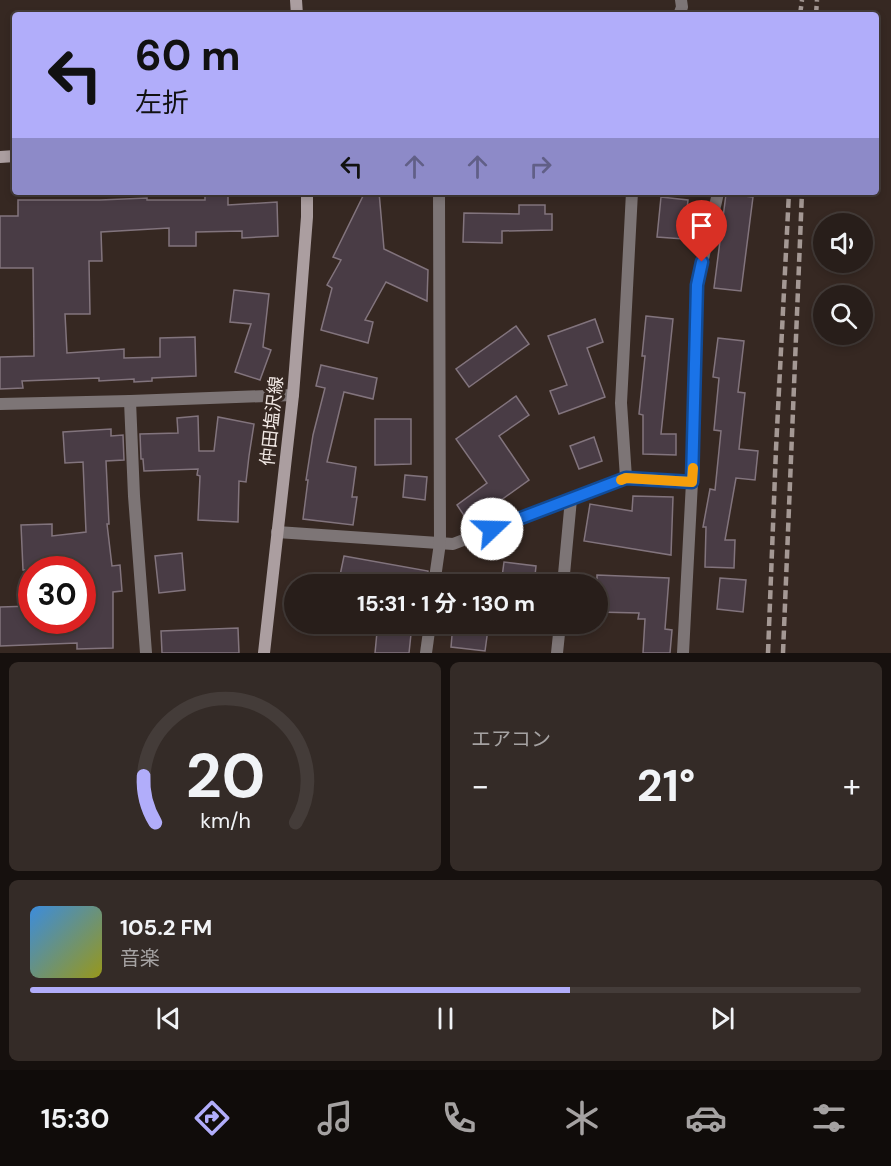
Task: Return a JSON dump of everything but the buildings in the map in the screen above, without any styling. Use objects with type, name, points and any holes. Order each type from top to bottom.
[{"type":"main road","name":"仲田塩沢線","points":[[264,653],[293,395],[307,195]]},
{"type":"street","points":[[436,574],[440,543],[439,195]]},
{"type":"street","points":[[626,478],[621,403],[632,195]]},
{"type":"street","points":[[684,653],[692,482],[697,285],[718,195]]},
{"type":"street","points":[[0,404],[293,395]]},
{"type":"street","points":[[130,401],[134,496],[146,653]]},
{"type":"street","points":[[277,532],[453,544],[626,478],[692,482]]},
{"type":"street","points":[[564,574],[571,499]]},
{"type":"street","points":[[426,653],[429,634]]},
{"type":"street","points":[[557,653],[559,634]]},
{"type":"railway","points":[[800,12],[802,0]]},
{"type":"railway","points":[[816,12],[817,0]]},
{"type":"railway","points":[[768,653],[789,195]]},
{"type":"railway","points":[[783,653],[802,195]]},
{"type":"slow traffic","points":[[621,480],[626,478],[692,482],[693,468]]},
{"type":"route","points":[[492,529],[626,478],[692,482],[697,285],[702,262]]}]
